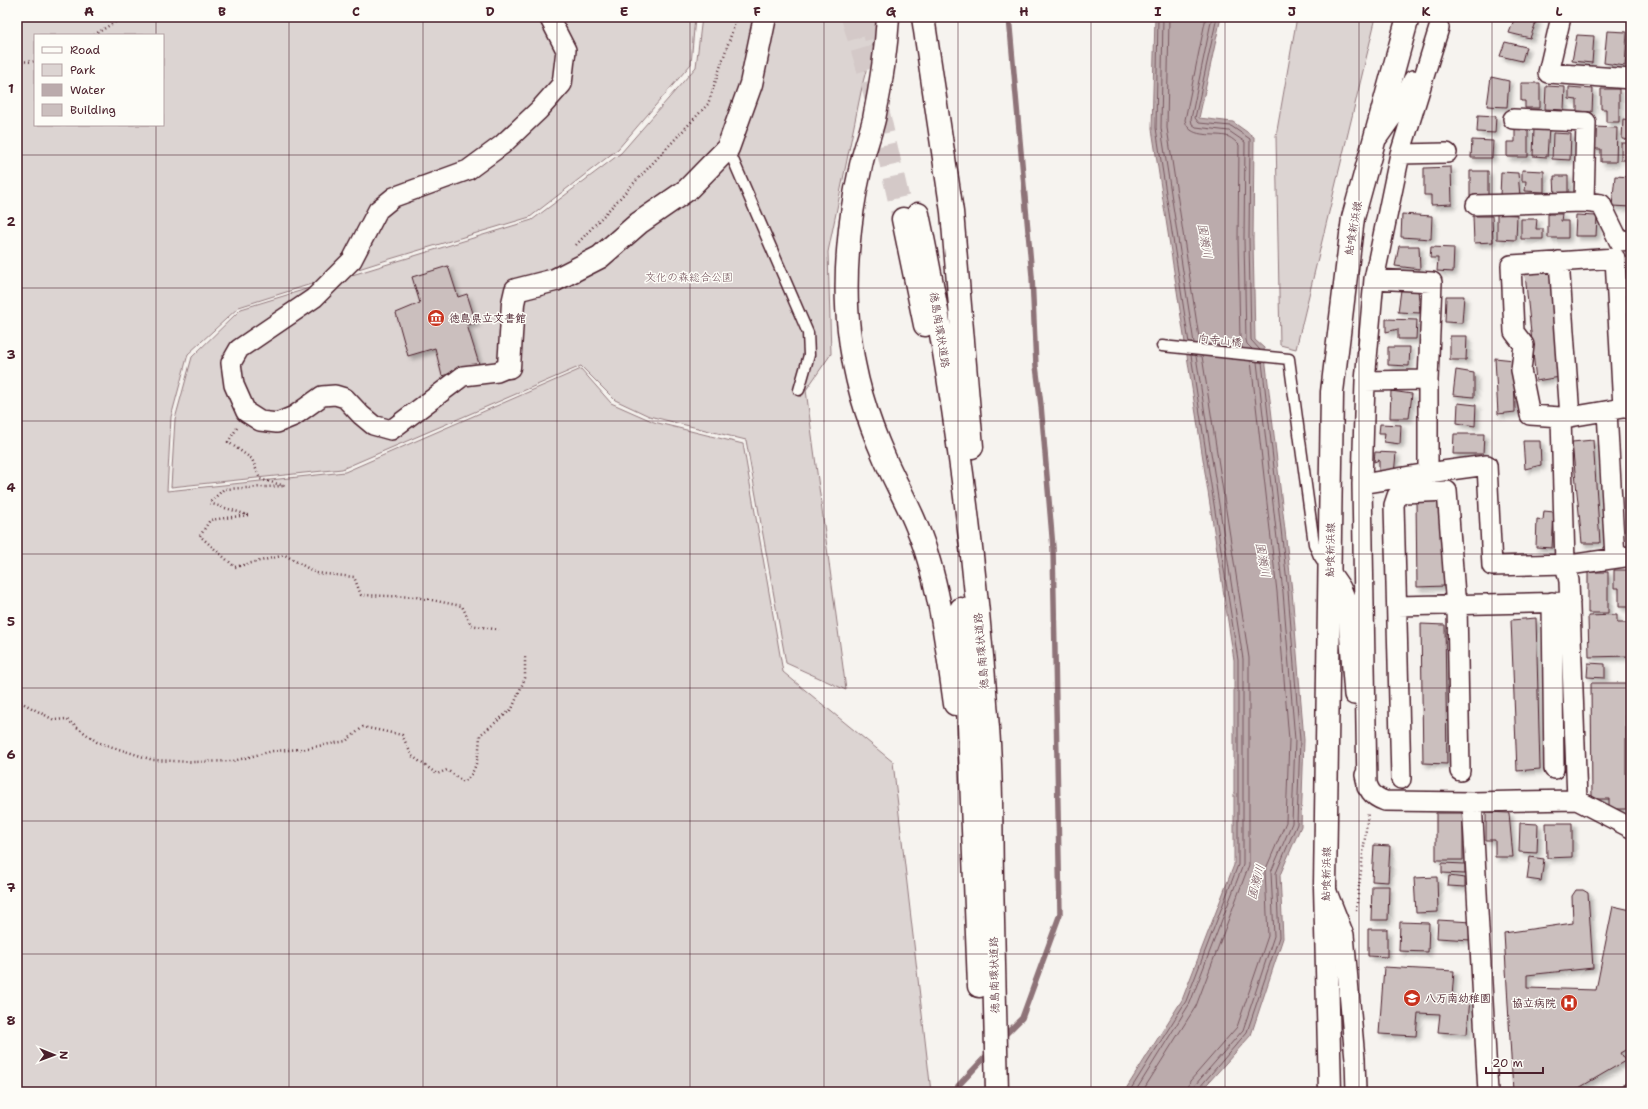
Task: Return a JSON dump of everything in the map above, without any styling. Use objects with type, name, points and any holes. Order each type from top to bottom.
[{"type":"main road","points":[[509,367],[513,303],[516,290],[555,280],[600,256],[639,223],[687,190],[728,148],[751,84],[765,17]]},
{"type":"main road","points":[[888,17],[886,53],[878,97],[860,170],[853,208],[848,266],[848,328],[853,361],[861,395],[880,447],[918,528],[929,561],[948,654],[975,852]]},
{"type":"main road","points":[[923,17],[952,212],[980,538],[988,729]]},
{"type":"main road","name":"鮎喰新浜線","points":[[1330,1092],[1325,886],[1332,392],[1353,218],[1408,17]]},
{"type":"main road","name":"徳島南環状道路","points":[[983,1092],[986,980],[991,801],[988,729],[970,535],[958,448],[936,304],[910,216],[941,427],[964,635],[975,852],[986,980],[997,1092]]},
{"type":"street","points":[[509,367],[497,372],[463,376],[391,430],[373,425],[345,398],[335,395],[322,396],[294,416],[277,423],[260,421],[246,412],[234,385],[231,364],[239,349],[314,298],[352,260],[378,210],[394,197],[468,170],[502,145],[539,110],[562,84],[566,50],[549,17]]},
{"type":"street","points":[[1561,17],[1548,73],[1631,79]]},
{"type":"street","points":[[1373,144],[1402,103],[1443,22]]},
{"type":"street","points":[[1367,787],[1362,484],[1365,381],[1374,279],[1400,154],[1443,22]]},
{"type":"street","points":[[1513,119],[1586,122],[1584,202]]},
{"type":"street","points":[[1400,154],[1447,153]]},
{"type":"street","points":[[1476,205],[1584,202],[1601,204],[1619,241],[1631,240]]},
{"type":"street","points":[[1362,484],[1487,465],[1492,566],[1576,564],[1623,557],[1620,409],[1623,258],[1511,265],[1514,332],[1524,345],[1521,370],[1530,415],[1565,417],[1620,409]]},
{"type":"street","points":[[1554,769],[1561,602],[1569,581],[1565,564],[1565,417],[1559,261]]},
{"type":"street","points":[[1374,279],[1432,282],[1428,380],[1428,473]]},
{"type":"street","points":[[1365,381],[1428,380]]},
{"type":"street","points":[[1401,779],[1394,505],[1397,496],[1404,493],[1447,491],[1457,605],[1460,771]]},
{"type":"street","points":[[1330,572],[1341,588],[1347,602],[1357,725],[1367,787],[1375,798],[1386,801],[1472,802],[1577,800],[1631,828]]},
{"type":"street","points":[[1397,606],[1561,602]]},
{"type":"street","points":[[1561,602],[1577,800]]},
{"type":"street","points":[[1472,802],[1488,1092]]},
{"type":"street","points":[[1325,886],[1344,935],[1355,1059],[1356,1092]]},
{"type":"lane","points":[[728,148],[808,333],[809,354],[799,390]]},
{"type":"lane","name":"向寺山橋","points":[[1166,346],[1289,359],[1314,544],[1319,556],[1330,572]]},
{"type":"path","points":[[96,34],[122,17]]},
{"type":"path","points":[[574,246],[708,104],[737,17]]},
{"type":"path","points":[[17,61],[34,61]]},
{"type":"path","points":[[246,412],[228,442],[252,459],[260,479],[285,486],[224,490],[209,503],[248,515],[210,520],[200,536],[235,567],[285,555],[316,573],[354,577],[361,595],[416,597],[462,606],[471,625],[499,630]]},
{"type":"path","points":[[17,700],[54,720],[66,719],[96,742],[153,760],[193,762],[233,761],[273,751],[302,749],[346,741],[363,727],[402,735],[412,756],[437,774],[447,770],[464,782],[470,777],[478,757],[480,735],[512,709],[525,678],[525,656]]},
{"type":"green space","points":[[17,17],[695,17],[691,64],[618,149],[530,217],[390,259],[239,307],[188,354],[171,417],[167,491],[345,472],[581,369],[611,403],[654,422],[743,444],[783,672],[893,762],[931,1092],[17,1092]]},
{"type":"green space","name":"文化の森総合公園","points":[[702,17],[880,17],[863,82],[828,252],[831,354],[806,390],[846,690],[786,663],[746,440],[649,416],[615,400],[581,366],[342,469],[171,487],[175,419],[192,357],[241,309],[532,220],[621,153],[696,67]]},
{"type":"green space","points":[[1297,17],[1376,17],[1296,349],[1280,345],[1276,136]]},
{"type":"water","name":"園瀬川","points":[[1155,17],[1221,17],[1199,118],[1233,122],[1254,137],[1253,240],[1255,340],[1264,348],[1292,591],[1304,740],[1301,826],[1280,875],[1283,938],[1251,1035],[1200,1092],[1124,1092],[1182,1000],[1234,865],[1234,660],[1152,129]]},
{"type":"building","points":[[1515,17],[1525,17],[1537,20],[1530,38],[1509,33]]},
{"type":"building","points":[[1607,31],[1627,32],[1625,66],[1604,63]]},
{"type":"building","points":[[1577,35],[1594,36],[1592,63],[1572,61]]},
{"type":"building","points":[[1505,42],[1526,47],[1522,61],[1500,56]]},
{"type":"building","points":[[1491,77],[1509,81],[1507,107],[1487,106]]},
{"type":"building","points":[[1521,83],[1540,83],[1540,108],[1525,108],[1525,101],[1521,101]]},
{"type":"building","points":[[1546,86],[1565,87],[1564,110],[1545,109]]},
{"type":"building","points":[[1569,87],[1593,89],[1592,112],[1577,111],[1577,100],[1569,99]]},
{"type":"building","points":[[1601,89],[1619,89],[1619,122],[1606,122],[1606,109],[1601,109]]},
{"type":"building","points":[[1628,89],[1631,89],[1631,114],[1628,114]]},
{"type":"building","points":[[1478,115],[1496,116],[1495,133],[1477,132]]},
{"type":"building","points":[[1623,119],[1631,120],[1631,140],[1622,139]]},
{"type":"building","points":[[1594,127],[1617,128],[1616,162],[1601,162],[1601,149],[1593,149]]},
{"type":"building","points":[[1515,128],[1528,128],[1528,157],[1507,157],[1507,142],[1515,142]]},
{"type":"building","points":[[1534,128],[1549,128],[1547,157],[1533,156]]},
{"type":"building","points":[[1553,133],[1571,134],[1570,160],[1552,159]]},
{"type":"building","points":[[1472,140],[1493,141],[1492,158],[1471,158]]},
{"type":"building","points":[[1621,143],[1631,143],[1631,160],[1621,160]]},
{"type":"building","points":[[1451,167],[1452,204],[1431,205],[1431,195],[1424,195],[1424,168]]},
{"type":"building","points":[[1522,170],[1544,171],[1544,192],[1525,191],[1526,181],[1522,181]]},
{"type":"building","points":[[1470,171],[1488,171],[1488,197],[1470,197]]},
{"type":"building","points":[[1501,172],[1518,173],[1520,196],[1500,196]]},
{"type":"building","points":[[1554,176],[1568,176],[1568,196],[1555,197]]},
{"type":"building","points":[[1615,176],[1631,177],[1631,207],[1612,206]]},
{"type":"building","points":[[1402,214],[1432,216],[1431,239],[1401,237]]},
{"type":"building","points":[[1497,214],[1517,215],[1516,240],[1497,239]]},
{"type":"building","points":[[1548,214],[1562,214],[1561,221],[1568,221],[1568,238],[1548,238]]},
{"type":"building","points":[[1576,215],[1597,216],[1596,236],[1575,236]]},
{"type":"building","points":[[1473,216],[1492,216],[1493,242],[1474,243]]},
{"type":"building","points":[[1521,219],[1537,219],[1536,229],[1543,229],[1543,239],[1521,239]]},
{"type":"building","points":[[1629,219],[1631,219],[1631,232],[1629,232]]},
{"type":"building","points":[[1399,246],[1419,246],[1420,269],[1395,266]]},
{"type":"building","points":[[1431,247],[1454,248],[1453,272],[1437,271],[1438,258],[1430,258]]},
{"type":"building","name":"徳島県立文書館","points":[[448,266],[458,297],[467,294],[476,323],[467,325],[479,364],[442,376],[435,348],[408,356],[396,313],[420,303],[412,277]]},
{"type":"building","points":[[1628,268],[1631,268],[1631,303]]},
{"type":"building","points":[[1550,272],[1560,377],[1536,381],[1525,274]]},
{"type":"building","points":[[1418,289],[1420,313],[1398,312],[1401,290]]},
{"type":"building","points":[[1446,296],[1464,296],[1462,323],[1445,322]]},
{"type":"building","points":[[1386,319],[1417,320],[1416,339],[1398,339],[1398,329],[1386,332]]},
{"type":"building","points":[[1450,336],[1467,336],[1466,360],[1450,360]]},
{"type":"building","points":[[1388,347],[1410,347],[1409,366],[1388,365]]},
{"type":"building","points":[[1495,358],[1514,360],[1515,412],[1498,414]]},
{"type":"building","points":[[1456,370],[1474,373],[1474,397],[1453,395]]},
{"type":"building","points":[[1391,391],[1412,394],[1409,418],[1390,418]]},
{"type":"building","points":[[1458,403],[1476,405],[1475,426],[1457,423]]},
{"type":"building","points":[[1380,424],[1401,425],[1400,444],[1384,442],[1385,433],[1379,433]]},
{"type":"building","points":[[1454,434],[1484,434],[1483,454],[1453,454]]},
{"type":"building","points":[[1593,440],[1600,543],[1582,543],[1572,442]]},
{"type":"building","points":[[1523,441],[1540,441],[1541,465],[1525,469]]},
{"type":"building","points":[[1375,452],[1396,453],[1394,475],[1379,474],[1379,460],[1374,462]]},
{"type":"building","points":[[1416,500],[1440,502],[1445,586],[1417,587]]},
{"type":"building","points":[[1544,511],[1554,512],[1552,548],[1536,547],[1537,519],[1543,520]]},
{"type":"building","points":[[1614,570],[1631,570],[1631,607],[1619,607],[1619,588],[1614,588]]},
{"type":"building","points":[[1588,572],[1608,572],[1608,613],[1588,613]]},
{"type":"building","points":[[1617,615],[1617,623],[1631,623],[1631,656],[1589,657],[1588,616]]},
{"type":"building","points":[[1536,618],[1540,769],[1517,771],[1511,620]]},
{"type":"building","points":[[1421,624],[1445,625],[1447,764],[1423,763]]},
{"type":"building","points":[[1588,663],[1605,664],[1605,678],[1587,677]]},
{"type":"building","points":[[1591,683],[1626,683],[1626,809],[1609,809],[1609,799],[1592,799]]},
{"type":"building","points":[[1486,812],[1509,813],[1513,857],[1495,857],[1495,840],[1486,840]]},
{"type":"building","points":[[1436,813],[1463,813],[1463,860],[1436,860]]},
{"type":"building","points":[[1520,823],[1538,824],[1537,853],[1519,852]]},
{"type":"building","points":[[1546,823],[1572,823],[1572,857],[1547,858]]},
{"type":"building","points":[[1374,845],[1390,846],[1388,882],[1372,881]]},
{"type":"building","points":[[1530,857],[1544,859],[1541,881],[1527,879]]},
{"type":"building","points":[[1442,863],[1465,864],[1465,874],[1442,873]]},
{"type":"building","points":[[1449,876],[1465,878],[1465,887],[1448,886]]},
{"type":"building","points":[[1437,877],[1438,912],[1416,913],[1414,878]]},
{"type":"building","points":[[1372,886],[1389,886],[1388,920],[1371,920]]},
{"type":"building","name":"協立病院","points":[[1576,890],[1583,890],[1588,893],[1593,968],[1527,975],[1527,988],[1596,990],[1613,906],[1631,910],[1629,989],[1631,989],[1631,1047],[1620,1053],[1625,1061],[1572,1092],[1513,1092],[1504,933],[1573,923],[1572,896]]},
{"type":"building","points":[[1438,920],[1472,922],[1471,940],[1437,938]]},
{"type":"building","points":[[1400,922],[1429,923],[1428,952],[1399,951]]},
{"type":"building","points":[[1368,929],[1387,929],[1387,957],[1368,956]]},
{"type":"building","points":[[1384,967],[1454,971],[1452,997],[1470,998],[1467,1034],[1438,1032],[1440,1014],[1418,1013],[1416,1036],[1379,1034]]},
{"type":"building","points":[[1626,1083],[1631,1092],[1611,1092]]},
{"type":"waterway","points":[[1002,1038],[1022,1018],[1060,914],[1053,548],[1041,405],[1036,366],[1032,276],[1009,17]]},
{"type":"waterway","points":[[957,1092],[958,1086],[990,1052]]},
{"type":"tunnel","points":[[852,17],[872,83],[903,218]]},
{"type":"tunnel","points":[[870,17],[883,68]]},
{"type":"place","name":"徳島県立文書館","points":[[436,318]]},
{"type":"place","name":"八万南幼稚園","points":[[1412,998]]},
{"type":"place","name":"協立病院","points":[[1569,1003]]}]
